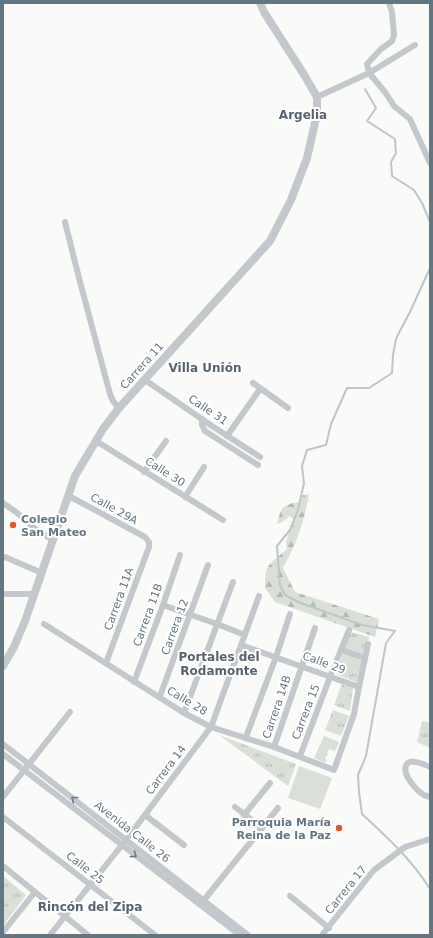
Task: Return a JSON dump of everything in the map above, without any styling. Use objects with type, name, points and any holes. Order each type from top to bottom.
[{"type":"street","points":[[260,3],[264,12],[317,97],[369,73],[415,45]]},
{"type":"street","points":[[389,3],[392,12],[394,35],[392,41],[381,49],[367,64],[369,73],[385,92],[394,106],[410,119],[430,163]]},
{"type":"street","name":"Carrera 11","points":[[4,664],[14,647],[35,594],[75,476],[103,430],[119,408],[270,241],[291,200],[306,158],[317,114],[317,97]]},
{"type":"street","points":[[65,222],[110,394],[113,401],[119,408]]},
{"type":"street","name":"Calle 31","points":[[144,380],[260,457]]},
{"type":"street","points":[[253,383],[288,408]]},
{"type":"street","points":[[227,436],[260,389]]},
{"type":"street","points":[[202,419],[202,425],[205,431],[258,465]]},
{"type":"street","name":"Calle 30","points":[[96,441],[223,520]]},
{"type":"street","points":[[144,472],[166,441]]},
{"type":"street","points":[[185,497],[204,467]]},
{"type":"street","name":"Calle 29A","points":[[69,496],[144,537],[149,542]]},
{"type":"street","points":[[3,503],[38,531],[53,540]]},
{"type":"street","name":"Carrera 11A","points":[[106,663],[149,547],[149,542]]},
{"type":"street","name":"Carrera 11B","points":[[134,682],[180,555]]},
{"type":"street","points":[[4,557],[42,573]]},
{"type":"street","name":"Carrera 12","points":[[160,696],[208,565]]},
{"type":"street","points":[[184,713],[233,582]]},
{"type":"street","points":[[3,594],[35,594]]},
{"type":"street","name":"Carrera 14","points":[[50,935],[124,843],[211,727],[246,635],[259,596]]},
{"type":"street","points":[[163,605],[246,635]]},
{"type":"street","points":[[246,738],[290,614]]},
{"type":"street","name":"Calle 28","points":[[44,624],[134,682],[160,696],[184,713],[211,727],[300,756],[334,770],[354,714],[359,687]]},
{"type":"street","name":"Carrera 14B","points":[[274,747],[315,628]]},
{"type":"street","name":"Carrera 15","points":[[300,756],[348,630]]},
{"type":"street","name":"Calle 29","points":[[241,645],[359,687],[368,644]]},
{"type":"street","points":[[341,650],[365,658]]},
{"type":"street","points":[[3,797],[70,712]]},
{"type":"street","name":"Avenida Calle 26","points":[[3,744],[240,935]]},
{"type":"street","name":"Avenida Calle 26","points":[[3,754],[204,900],[248,935]]},
{"type":"street","points":[[430,767],[415,761],[407,763],[405,766],[405,771],[411,782],[424,795],[430,797]]},
{"type":"street","points":[[244,815],[270,783]]},
{"type":"street","points":[[235,807],[262,828]]},
{"type":"street","points":[[204,900],[278,808]]},
{"type":"street","points":[[145,815],[184,845]]},
{"type":"street","name":"Calle 25","points":[[3,817],[155,935]]},
{"type":"street","name":"Carrera 17","points":[[322,935],[374,870],[405,848],[430,839]]},
{"type":"street","points":[[3,866],[88,935]]},
{"type":"street","points":[[6,935],[3,932],[35,892]]},
{"type":"street","points":[[290,896],[329,928]]},
{"type":"green space","points":[[309,494],[299,532],[283,568],[295,592],[379,619],[375,637],[275,602],[265,588],[267,568],[287,549],[286,541],[293,519],[290,516],[277,524],[281,511],[289,504],[300,502],[303,495]]},
{"type":"green space","points":[[350,632],[369,637],[364,657],[343,650]]},
{"type":"green space","points":[[343,654],[363,660],[358,683],[336,674]]},
{"type":"green space","points":[[342,684],[353,688],[350,711],[334,705]]},
{"type":"green space","points":[[333,710],[349,716],[341,736],[325,730]]},
{"type":"green space","points":[[422,721],[430,722],[430,748],[417,742]]},
{"type":"green space","points":[[219,735],[296,764],[288,786]]},
{"type":"green space","points":[[324,736],[339,742],[335,751],[329,749],[325,763],[314,758]]},
{"type":"green space","points":[[299,766],[332,778],[320,809],[288,798]]},
{"type":"green space","points":[[3,876],[26,895],[3,926]]},
{"type":"waterway","points":[[365,89],[376,108],[367,121],[395,139],[396,153],[391,162],[392,176],[414,190],[422,203],[430,222]]},
{"type":"waterway","points":[[430,268],[396,339],[392,373],[369,388],[347,388],[331,424],[326,445],[307,450],[302,466],[304,483],[298,510],[290,530],[277,546],[280,585],[285,595],[298,602],[362,625],[395,631],[386,643],[366,756],[358,775],[359,792],[362,814],[390,840],[415,868],[430,889]]},
{"type":"place","name":"Colegio San Mateo","points":[[13,525]]},
{"type":"place","name":"Parroquia María Reina de la Paz","points":[[339,828]]},
{"type":"district","name":"Argelia","points":[[303,115]]},
{"type":"district","name":"Villa Unión","points":[[205,368]]},
{"type":"district","name":"Portales del Rodamonte","points":[[219,664]]},
{"type":"district","name":"Rincón del Zipa","points":[[90,907]]}]
